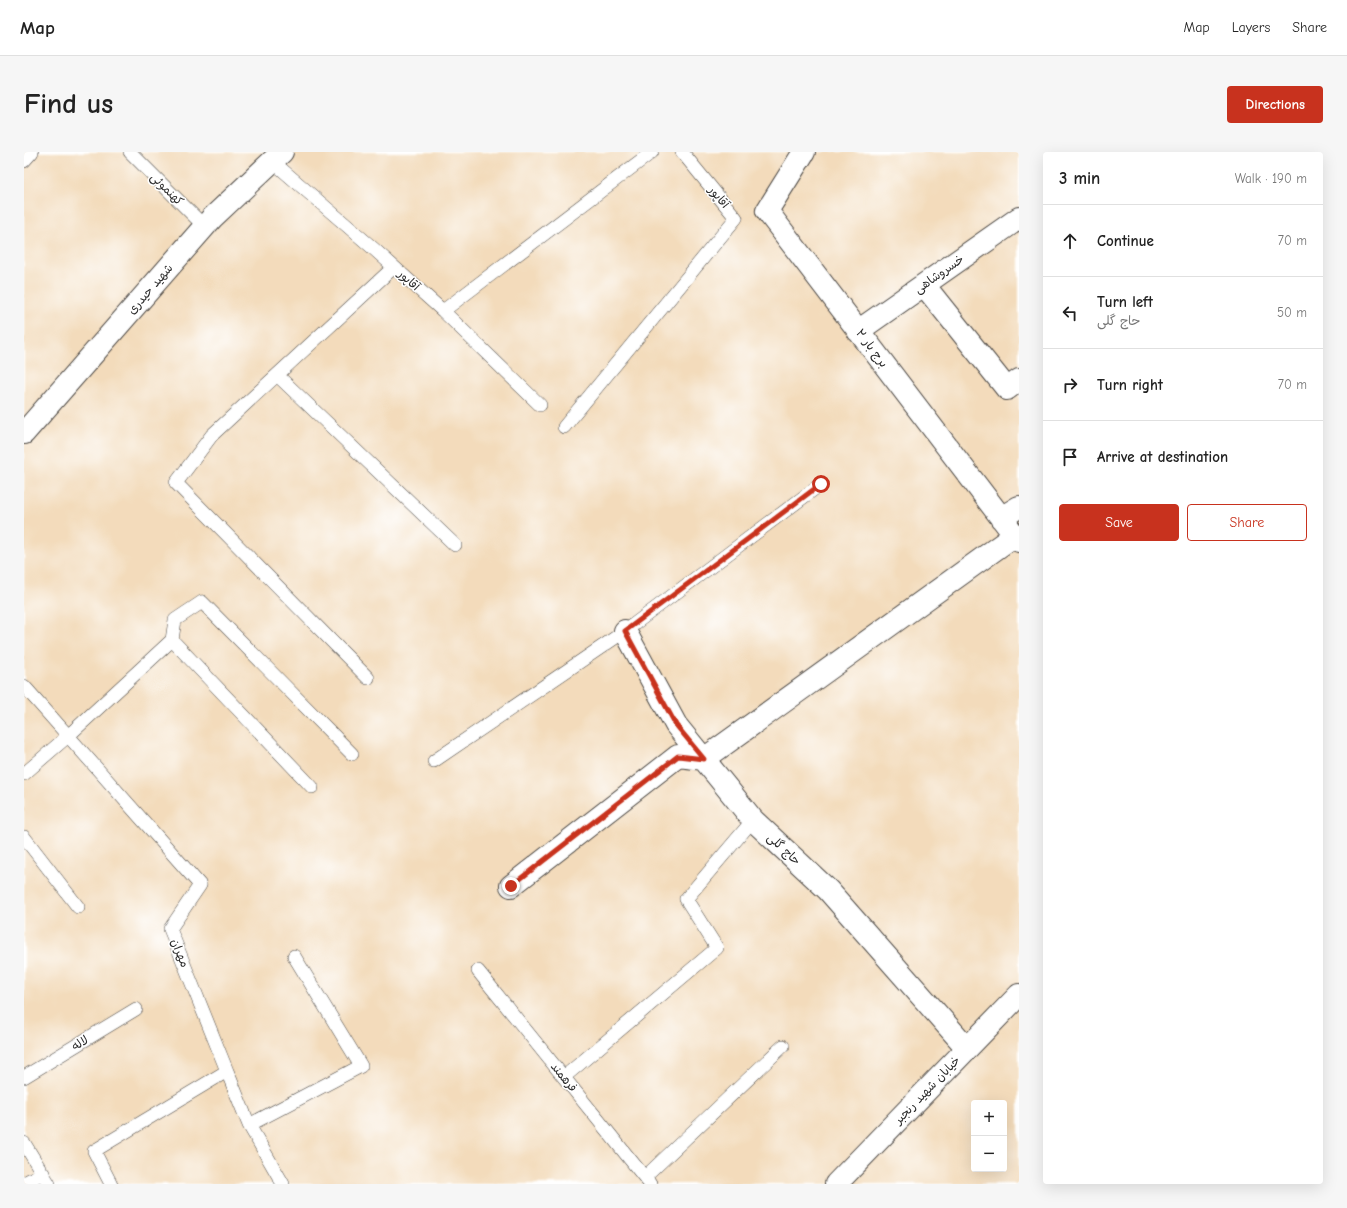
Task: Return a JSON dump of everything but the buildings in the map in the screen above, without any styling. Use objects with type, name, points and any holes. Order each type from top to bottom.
[{"type":"street","name":"برج بار ۲","points":[[804,152],[767,211],[858,330],[1010,512],[1017,538]]},
{"type":"street","name":"شهید حیدری","points":[[24,433],[212,218],[277,157]]},
{"type":"street","name":"خسروشاهی","points":[[858,330],[1019,218]]},
{"type":"street","points":[[924,284],[1007,388],[1019,380]]},
{"type":"street","points":[[511,886],[678,756],[704,759],[1017,538]]},
{"type":"street","name":"حاج گلی","points":[[625,631],[676,725],[753,820],[828,890],[968,1048]]},
{"type":"street","name":"خیابان شهید رنجبر","points":[[836,1184],[1019,995]]},
{"type":"lane","points":[[24,161],[32,152]]},
{"type":"lane","name":"کهنموئی","points":[[130,152],[204,227]]},
{"type":"lane","points":[[443,311],[652,152]]},
{"type":"lane","name":"آقاپور","points":[[564,427],[736,218],[682,152]]},
{"type":"lane","name":"آقاپور","points":[[277,157],[443,311],[540,405]]},
{"type":"lane","points":[[368,678],[176,482],[212,435],[394,267]]},
{"type":"lane","points":[[278,375],[455,546]]},
{"type":"lane","points":[[434,761],[625,631],[821,484]]},
{"type":"lane","points":[[24,774],[68,736],[172,640],[176,620],[202,602],[352,754]]},
{"type":"lane","points":[[172,640],[312,786]]},
{"type":"lane","name":"مهران","points":[[24,686],[200,884],[170,929],[227,1071]]},
{"type":"lane","points":[[564,1077],[717,948],[686,899],[753,820]]},
{"type":"lane","points":[[24,837],[78,907]]},
{"type":"lane","points":[[249,1125],[361,1066],[294,956]]},
{"type":"lane","name":"فرهمند","points":[[478,971],[648,1181]]},
{"type":"lane","name":"لاله","points":[[24,1077],[136,1009]]},
{"type":"lane","points":[[648,1181],[783,1046]]},
{"type":"lane","points":[[111,1184],[94,1151],[227,1071],[249,1125],[283,1184]]},
{"type":"lane","points":[[24,1143],[46,1179],[24,1183]]},
{"type":"route","points":[[511,886],[678,756],[704,759],[676,725],[625,631],[821,484]]}]
